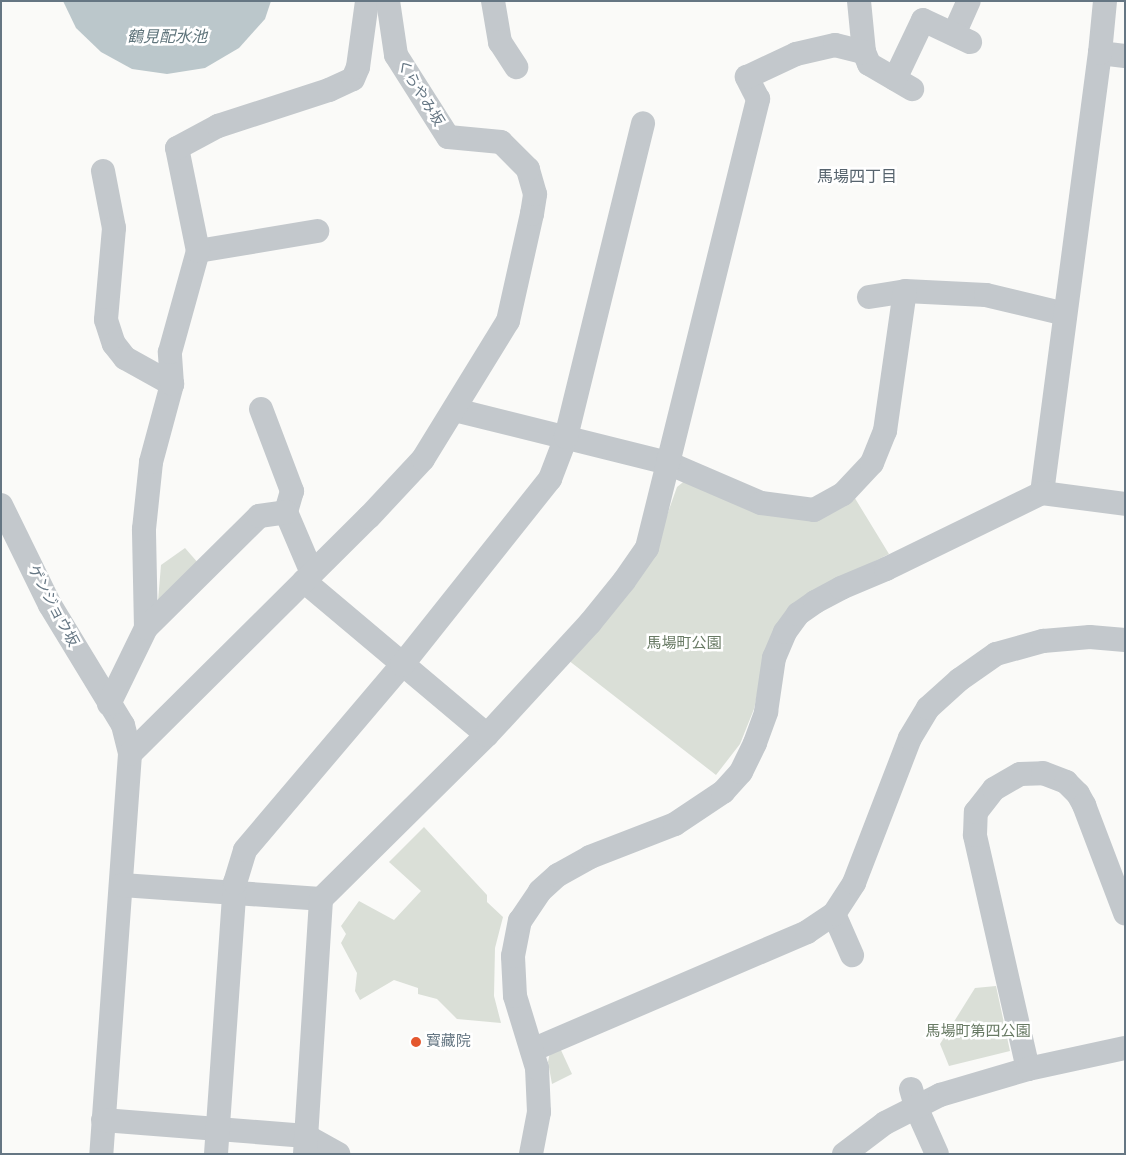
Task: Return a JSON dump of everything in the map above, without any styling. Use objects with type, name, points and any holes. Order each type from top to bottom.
[{"type":"street","points":[[146,628],[144,529],[151,462],[172,384],[170,352],[198,251],[177,148],[218,126],[329,90],[353,79],[358,67],[367,1]]},
{"type":"street","name":"くらやみ坂","points":[[388,1],[396,55],[448,137],[500,142],[528,169],[535,194],[508,321],[455,410]]},
{"type":"street","points":[[493,1],[500,42],[516,67]]},
{"type":"street","points":[[859,1],[864,52],[869,64],[904,84],[923,20],[962,38],[969,1]]},
{"type":"street","points":[[1042,493],[1100,53],[1105,1]]},
{"type":"street","points":[[306,1145],[321,899],[487,735],[590,624],[647,548],[758,99],[747,77],[796,54],[836,45],[864,52]]},
{"type":"street","points":[[1100,53],[1125,56]]},
{"type":"street","points":[[216,1154],[234,893],[235,883],[245,850],[402,666],[550,479],[566,438],[643,123]]},
{"type":"street","points":[[103,171],[114,228],[106,320],[114,344],[124,358],[172,384]]},
{"type":"street","points":[[198,251],[317,231]]},
{"type":"street","points":[[869,297],[905,291],[986,295],[1065,314]]},
{"type":"street","points":[[130,754],[308,577],[423,459],[455,410],[668,463],[761,502],[794,509],[814,510],[843,494],[872,463],[884,431],[905,291]]},
{"type":"street","points":[[261,409],[292,491],[286,512],[308,577],[402,666],[487,735]]},
{"type":"street","points":[[531,1154],[539,1103],[538,1068],[515,996],[513,956],[520,921],[540,891],[558,875],[590,857],[675,824],[723,792],[741,772],[755,743],[766,712],[774,658],[785,632],[798,614],[841,588],[886,569],[1042,493],[1125,504]]},
{"type":"street","name":"ゲンジョウ坂","points":[[1,505],[50,605],[123,725],[130,754],[101,1154]]},
{"type":"street","points":[[109,704],[146,628],[259,516],[286,512]]},
{"type":"street","points":[[532,1050],[806,932],[834,914],[854,883],[910,738],[928,708],[959,680],[996,654],[1043,641],[1090,637],[1125,640]]},
{"type":"street","points":[[1028,1069],[975,835],[976,812],[994,789],[1020,774],[1043,772],[1066,782],[1078,794],[1084,805],[1125,913]]},
{"type":"street","points":[[122,885],[321,899]]},
{"type":"street","points":[[834,914],[852,955]]},
{"type":"street","points":[[844,1154],[885,1123],[913,1098],[940,1095],[1028,1069],[1125,1048]]},
{"type":"street","points":[[913,1098],[937,1154]]},
{"type":"street","points":[[103,1120],[218,1129],[306,1145],[338,1154]]},
{"type":"green space","name":"馬場町公園","points":[[687,479],[763,510],[853,495],[889,554],[836,581],[765,657],[754,709],[740,744],[716,775],[568,660],[655,549],[677,487]]},
{"type":"green space","points":[[185,548],[199,564],[158,601],[161,565]]},
{"type":"green space","points":[[424,827],[487,895],[487,902],[503,917],[495,948],[494,996],[501,1023],[457,1019],[437,999],[418,994],[418,988],[394,980],[360,1000],[355,991],[357,973],[341,943],[346,934],[341,926],[359,901],[394,920],[421,891],[389,862]]},
{"type":"green space","name":"馬場町第四公園","points":[[996,986],[1010,1051],[949,1066],[940,1044],[975,988]]},
{"type":"green space","points":[[560,1048],[572,1074],[552,1084],[548,1062],[550,1052]]},
{"type":"water","name":"鶴見配水池","points":[[63,1],[271,1],[265,19],[239,48],[205,68],[167,74],[132,69],[101,52],[76,28]]},
{"type":"place","name":"寳藏院","points":[[416,1042]]},
{"type":"district","name":"馬場四丁目","points":[[857,178]]}]
